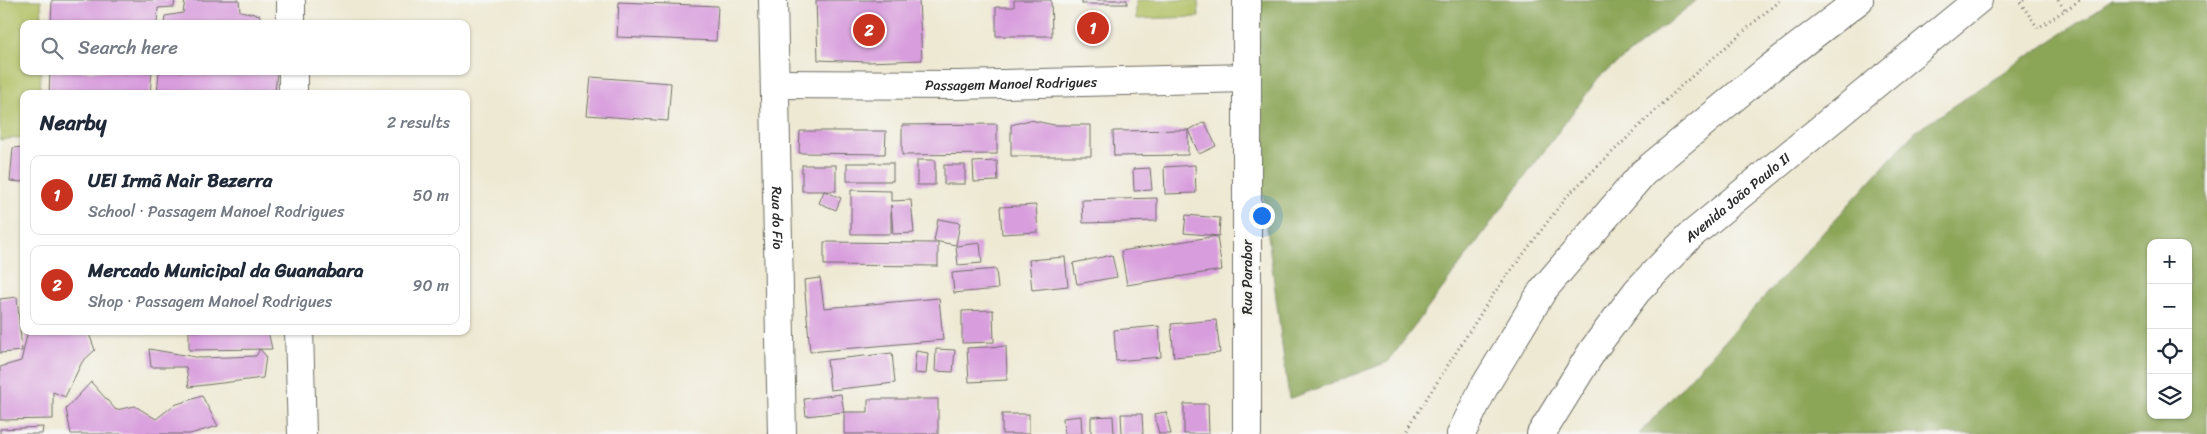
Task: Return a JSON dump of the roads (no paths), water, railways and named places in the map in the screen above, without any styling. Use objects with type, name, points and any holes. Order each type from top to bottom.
[{"type":"street","points":[[291,0],[292,20]]},
{"type":"street","name":"Rua do Fio","points":[[773,0],[782,434]]},
{"type":"street","name":"Rua Parabor","points":[[1247,0],[1247,434]]},
{"type":"street","points":[[1460,434],[1483,389],[1543,290],[1643,173],[1770,68],[1859,0]]},
{"type":"street","name":"Avenida João Paulo II","points":[[1542,434],[1593,350],[1637,291],[1690,236],[1978,0]]},
{"type":"street","points":[[293,75],[293,90]]},
{"type":"street","name":"Passagem Manoel Rodrigues","points":[[775,84],[957,85],[1247,78]]},
{"type":"street","points":[[299,335],[302,434]]},
{"type":"place","name":"UEI Irmã Nair Bezerra","points":[[1093,28]]},
{"type":"place","name":"Mercado Municipal da Guanabara","points":[[869,30]]}]
